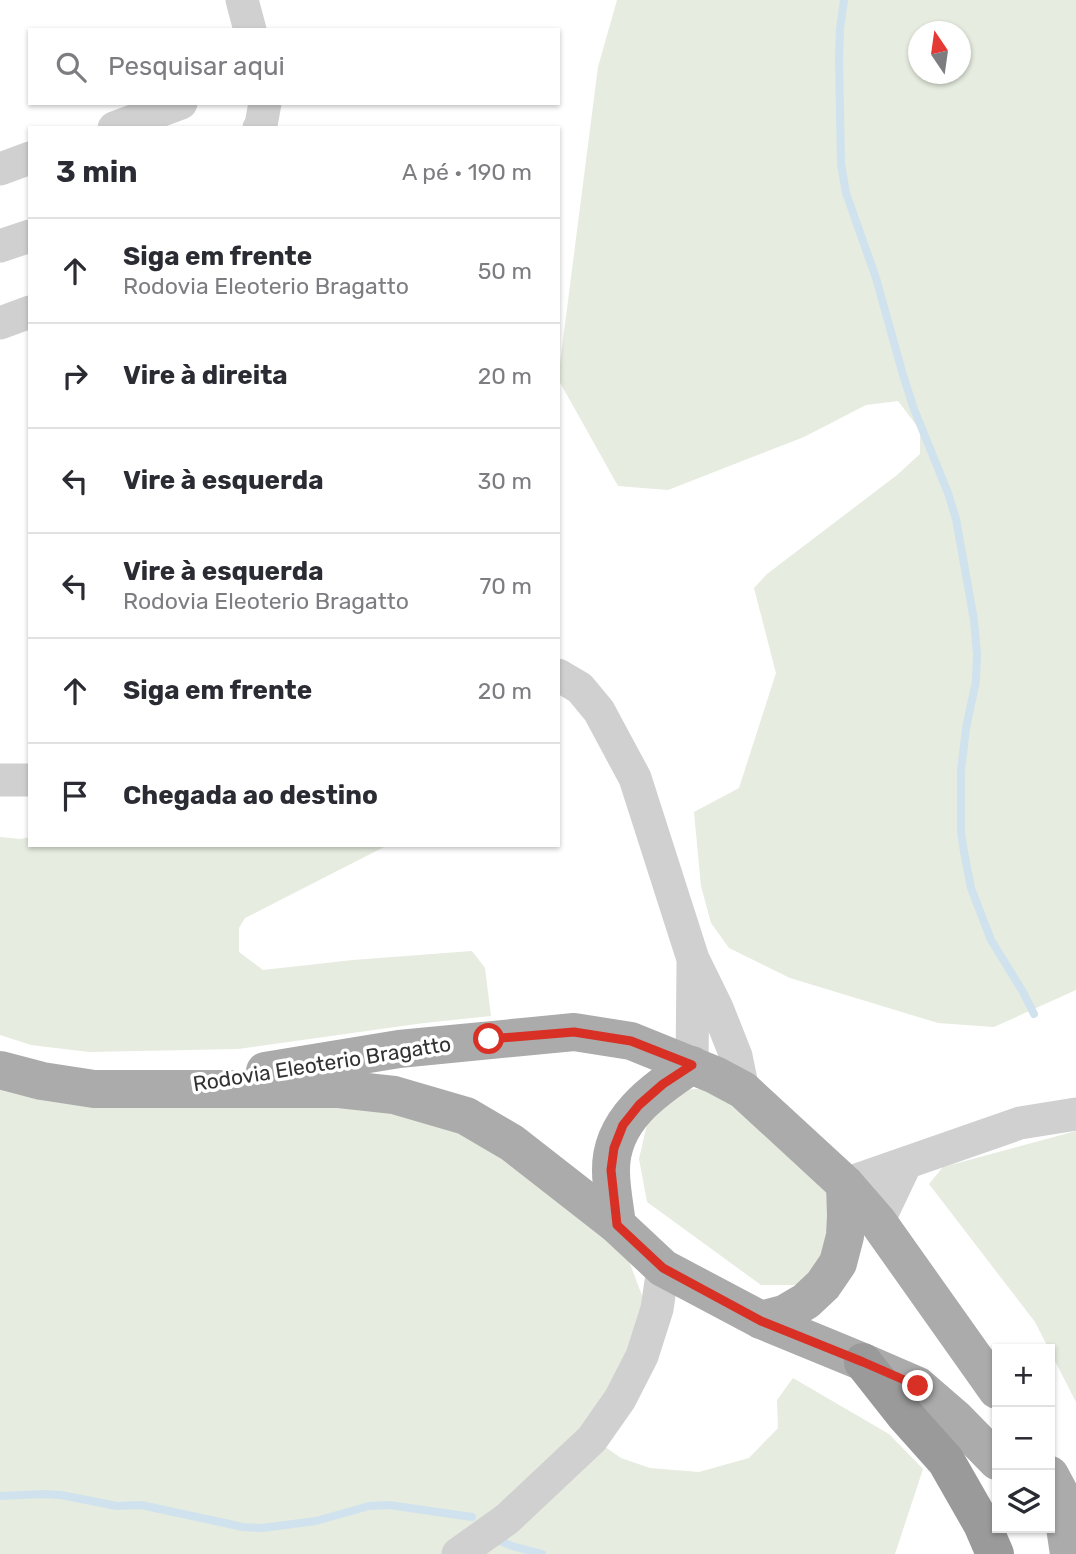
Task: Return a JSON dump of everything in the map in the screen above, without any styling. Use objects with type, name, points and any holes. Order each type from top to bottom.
[{"type":"highway","points":[[863,1362],[946,1461],[982,1524],[995,1554]]},
{"type":"main road","name":"Rodovia Eleoterio Bragatto","points":[[166,1089],[399,1049],[574,1032],[631,1041],[692,1065],[743,1090],[845,1184],[878,1222],[992,1383]]},
{"type":"main road","points":[[617,1225],[611,1170],[614,1148],[623,1125],[639,1105],[663,1084],[692,1065]]},
{"type":"main road","name":"Rodovia Eleoterio Bragatto","points":[[0,1070],[42,1081],[94,1089],[339,1089],[394,1095],[466,1116],[512,1143],[617,1225],[663,1268],[761,1321],[918,1386],[955,1418],[992,1456]]},
{"type":"main road","points":[[761,1321],[784,1314],[806,1301],[838,1263],[845,1236],[845,1184]]},
{"type":"main road","points":[[1055,1506],[1069,1554]]},
{"type":"street","points":[[242,0],[249,28]]},
{"type":"street","points":[[119,126],[176,105]]},
{"type":"street","points":[[260,126],[265,105]]},
{"type":"street","points":[[0,169],[28,159]]},
{"type":"street","points":[[0,246],[28,237]]},
{"type":"street","points":[[0,323],[28,313]]},
{"type":"street","points":[[560,676],[580,688],[599,711],[635,778],[693,959],[736,1056],[743,1090]]},
{"type":"street","points":[[0,780],[28,780]]},
{"type":"street","points":[[692,1065],[693,959]]},
{"type":"street","points":[[845,1184],[1020,1123],[1076,1114]]},
{"type":"street","points":[[878,1222],[906,1163]]},
{"type":"street","points":[[458,1554],[507,1518],[592,1439],[620,1399],[642,1356],[657,1309],[663,1268]]},
{"type":"shaded area","points":[[617,0],[1076,0],[1076,990],[994,1027],[938,1023],[790,978],[729,948],[711,923],[701,886],[694,812],[739,788],[776,673],[754,588],[767,574],[897,475],[920,454],[920,430],[898,401],[866,405],[804,437],[668,490],[618,486],[560,383],[560,363],[598,67]]},
{"type":"shaded area","points":[[0,837],[28,837],[28,847],[384,847],[245,918],[239,928],[239,952],[263,970],[472,951],[485,968],[491,1016],[238,1049],[89,1052],[31,1045],[0,1035]]},
{"type":"shaded area","points":[[0,1087],[51,1097],[155,1108],[305,1090],[395,1093],[617,1229],[644,1301],[601,1444],[621,1458],[650,1468],[699,1472],[749,1458],[778,1428],[777,1400],[793,1378],[889,1434],[923,1469],[895,1554],[0,1554]]},
{"type":"shaded area","points":[[731,1087],[852,1206],[810,1285],[761,1285],[647,1202],[639,1159],[648,1120],[679,1090]]},
{"type":"shaded area","points":[[1076,1131],[1076,1402],[1055,1361],[1055,1344],[1046,1344],[1035,1322],[929,1184],[943,1167]]},
{"type":"waterway","points":[[844,0],[839,58],[841,164],[846,193],[876,278],[914,409],[956,519],[974,620],[976,681],[966,728],[961,771],[961,832],[964,852],[971,888],[991,940],[1034,1014]]},
{"type":"waterway","points":[[0,1496],[61,1495],[117,1506],[141,1505],[243,1527],[262,1528],[316,1521],[369,1506],[389,1505],[472,1517]]},
{"type":"waterway","points":[[500,1541],[542,1554]]},
{"type":"route","points":[[489,1039],[574,1032],[631,1041],[692,1065],[663,1084],[639,1105],[623,1125],[614,1148],[611,1170],[617,1225],[663,1268],[761,1321],[918,1386]]}]
